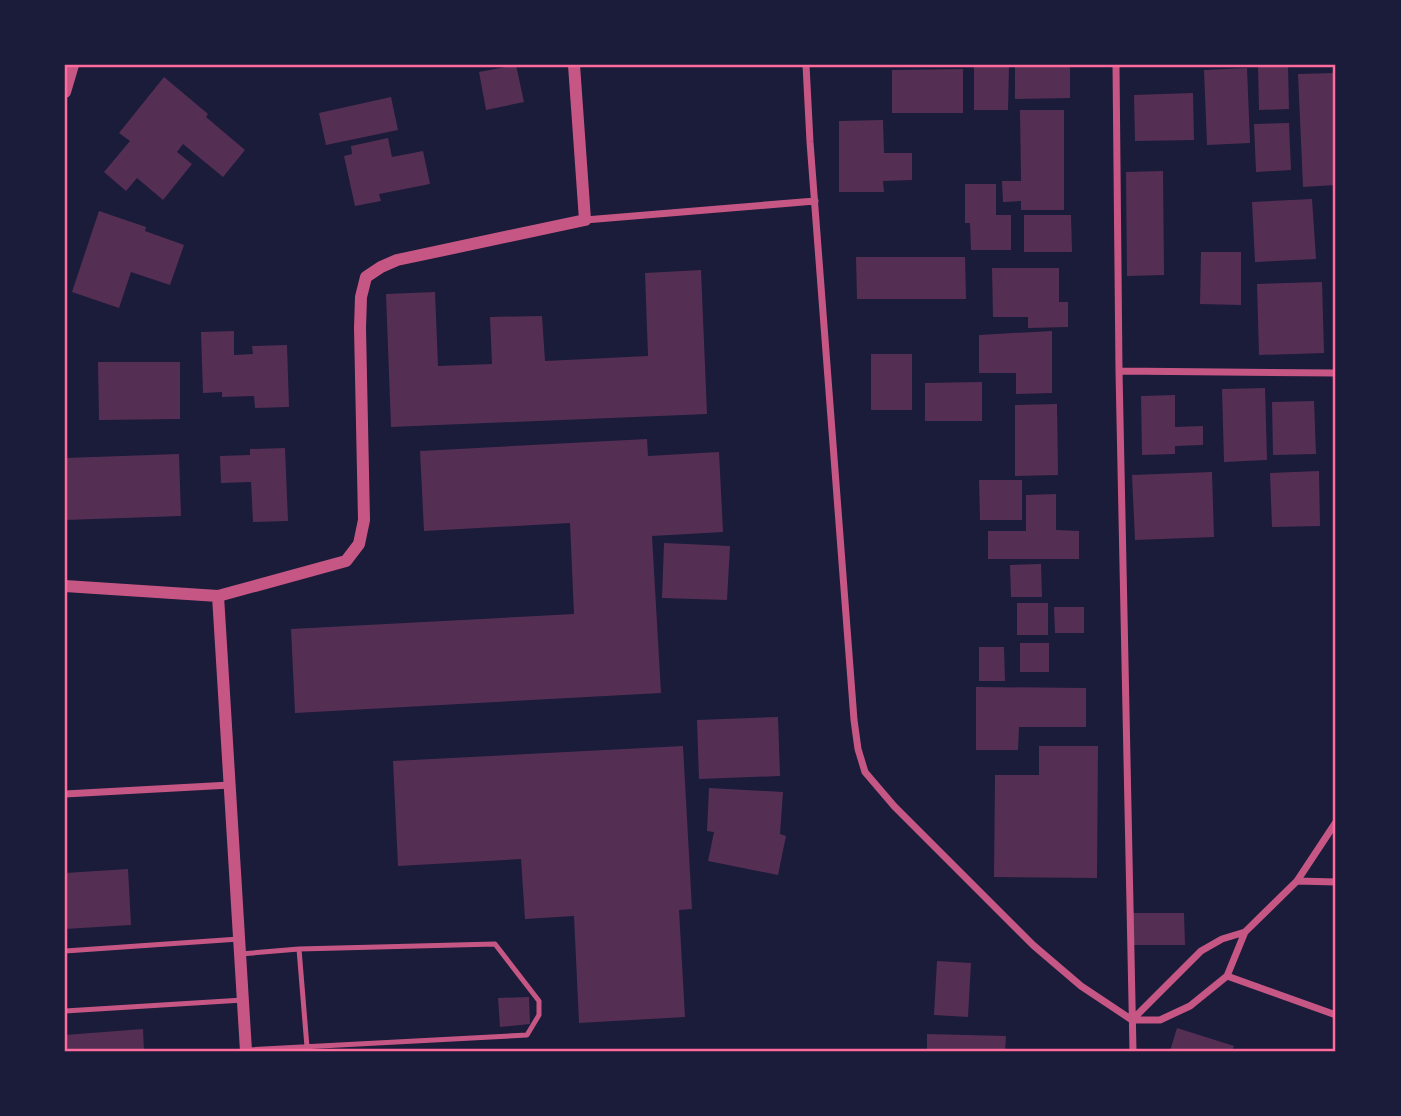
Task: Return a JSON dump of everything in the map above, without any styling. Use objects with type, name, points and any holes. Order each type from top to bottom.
[{"type":"street","points":[[65,92],[73,65]]},
{"type":"street","points":[[574,65],[584,220]]},
{"type":"street","points":[[806,65],[854,720],[865,772],[931,846],[1033,945],[1081,986],[1132,1020],[1160,1020],[1190,1006],[1227,976],[1244,932],[1297,881],[1336,822]]},
{"type":"street","points":[[1116,65],[1119,371],[1133,1051]]},
{"type":"street","points":[[65,586],[218,596],[346,561],[359,544],[364,520],[360,307],[366,277],[381,267],[397,260],[584,220],[815,201]]},
{"type":"street","points":[[1119,371],[1336,373]]},
{"type":"street","points":[[218,596],[246,1050]]},
{"type":"street","points":[[65,794],[230,785]]},
{"type":"street","points":[[1297,881],[1336,882]]},
{"type":"street","points":[[1132,1020],[1201,951],[1222,939],[1244,932]]},
{"type":"street","points":[[1227,976],[1336,1015]]},
{"type":"lane","points":[[65,951],[239,939]]},
{"type":"lane","points":[[240,954],[299,949],[495,944],[539,1001],[540,1015],[527,1035],[246,1050]]},
{"type":"lane","points":[[299,949],[307,1047]]},
{"type":"lane","points":[[65,1011],[243,1000]]},
{"type":"building","points":[[516,65],[524,102],[486,110],[479,72]]},
{"type":"building","points":[[974,65],[1009,65],[1008,110],[974,110]]},
{"type":"building","points":[[1015,65],[1070,65],[1070,98],[1015,99]]},
{"type":"building","points":[[1258,65],[1288,65],[1289,109],[1259,110]]},
{"type":"building","points":[[1247,68],[1250,143],[1207,145],[1204,70]]},
{"type":"building","points":[[963,69],[963,113],[892,113],[892,70]]},
{"type":"building","points":[[1334,73],[1336,185],[1303,187],[1298,74]]},
{"type":"building","points":[[164,77],[245,150],[223,177],[183,144],[177,152],[192,164],[163,200],[137,178],[126,191],[104,172],[130,141],[119,133]]},
{"type":"building","points":[[1193,93],[1194,140],[1135,141],[1134,95]]},
{"type":"building","points":[[391,97],[398,130],[326,145],[319,113]]},
{"type":"building","points":[[1020,110],[1064,110],[1064,210],[1021,210],[1021,201],[1003,202],[1002,181],[1021,181]]},
{"type":"building","points":[[883,120],[884,153],[912,153],[912,180],[883,181],[884,192],[839,192],[839,121]]},
{"type":"building","points":[[1289,123],[1291,170],[1256,172],[1254,124]]},
{"type":"building","points":[[388,138],[392,157],[423,151],[430,184],[379,194],[381,201],[355,206],[344,156],[352,154],[351,146]]},
{"type":"building","points":[[1163,171],[1164,275],[1127,276],[1126,172]]},
{"type":"building","points":[[965,184],[996,184],[996,215],[1011,215],[1011,250],[971,250],[970,223],[965,223]]},
{"type":"building","points":[[1312,199],[1316,259],[1255,262],[1252,202]]},
{"type":"building","points":[[99,211],[146,227],[145,231],[184,245],[170,285],[131,272],[119,308],[72,292]]},
{"type":"building","points":[[1024,215],[1071,215],[1072,252],[1024,252]]},
{"type":"building","points":[[1201,252],[1241,252],[1241,305],[1200,304]]},
{"type":"building","points":[[856,257],[965,257],[966,299],[857,299]]},
{"type":"building","points":[[992,268],[1059,268],[1059,302],[1068,302],[1068,327],[1028,328],[1028,317],[993,317]]},
{"type":"building","points":[[701,270],[707,414],[391,427],[386,294],[435,292],[438,366],[492,364],[490,317],[542,316],[545,361],[648,356],[645,273]]},
{"type":"building","points":[[1322,282],[1324,353],[1259,355],[1257,284]]},
{"type":"building","points":[[234,331],[234,355],[253,354],[252,346],[287,345],[289,407],[255,408],[254,396],[222,397],[222,392],[203,393],[201,332]]},
{"type":"building","points":[[1052,331],[1052,393],[1016,394],[1016,373],[979,373],[979,335]]},
{"type":"building","points":[[871,354],[912,354],[912,410],[871,410]]},
{"type":"building","points":[[98,362],[180,362],[180,419],[99,420]]},
{"type":"building","points":[[982,382],[982,421],[925,421],[925,383]]},
{"type":"building","points":[[1265,388],[1267,460],[1224,462],[1222,389]]},
{"type":"building","points":[[1175,395],[1175,427],[1203,426],[1203,445],[1175,446],[1175,454],[1142,455],[1141,396]]},
{"type":"building","points":[[1314,401],[1316,454],[1273,455],[1272,402]]},
{"type":"building","points":[[1057,404],[1058,475],[1015,476],[1015,405]]},
{"type":"building","points":[[647,439],[648,456],[719,452],[723,532],[652,536],[661,693],[295,713],[291,629],[574,614],[570,523],[424,531],[420,451]]},
{"type":"building","points":[[285,448],[288,521],[253,522],[251,482],[221,483],[220,456],[250,455],[250,449]]},
{"type":"building","points":[[179,454],[181,516],[65,520],[65,458]]},
{"type":"building","points":[[1319,471],[1320,526],[1272,527],[1270,473]]},
{"type":"building","points":[[1212,472],[1214,537],[1135,540],[1132,475]]},
{"type":"building","points":[[979,480],[1022,480],[1022,520],[980,520]]},
{"type":"building","points":[[1056,494],[1056,530],[1079,531],[1079,559],[988,559],[988,531],[1026,531],[1026,495]]},
{"type":"building","points":[[664,543],[730,546],[727,600],[662,598]]},
{"type":"building","points":[[1041,564],[1042,597],[1011,597],[1010,565]]},
{"type":"building","points":[[1017,603],[1048,603],[1048,635],[1017,635]]},
{"type":"building","points":[[1054,607],[1084,607],[1084,633],[1055,633]]},
{"type":"building","points":[[1020,643],[1049,643],[1049,672],[1020,672]]},
{"type":"building","points":[[979,647],[1004,647],[1005,681],[979,681]]},
{"type":"building","points":[[976,687],[1086,688],[1086,727],[1019,727],[1018,750],[976,750]]},
{"type":"building","points":[[778,717],[780,776],[699,779],[697,720]]},
{"type":"building","points":[[683,746],[692,909],[679,910],[685,1017],[579,1023],[574,916],[525,919],[521,859],[398,866],[393,761]]},
{"type":"building","points":[[1039,746],[1098,746],[1097,878],[994,877],[995,775],[1039,775]]},
{"type":"building","points":[[709,788],[783,792],[780,834],[786,836],[778,875],[708,861],[714,832],[707,831]]},
{"type":"building","points":[[128,869],[131,925],[65,929],[65,873]]},
{"type":"building","points":[[1133,913],[1184,913],[1185,945],[1133,945]]},
{"type":"building","points":[[937,961],[971,963],[968,1017],[934,1015]]},
{"type":"building","points":[[529,997],[530,1024],[500,1027],[498,998]]},
{"type":"building","points":[[1177,1028],[1234,1046],[1232,1051],[1170,1051]]},
{"type":"building","points":[[143,1029],[144,1051],[65,1051],[65,1035]]},
{"type":"building","points":[[927,1034],[1006,1036],[1005,1051],[927,1051]]}]
